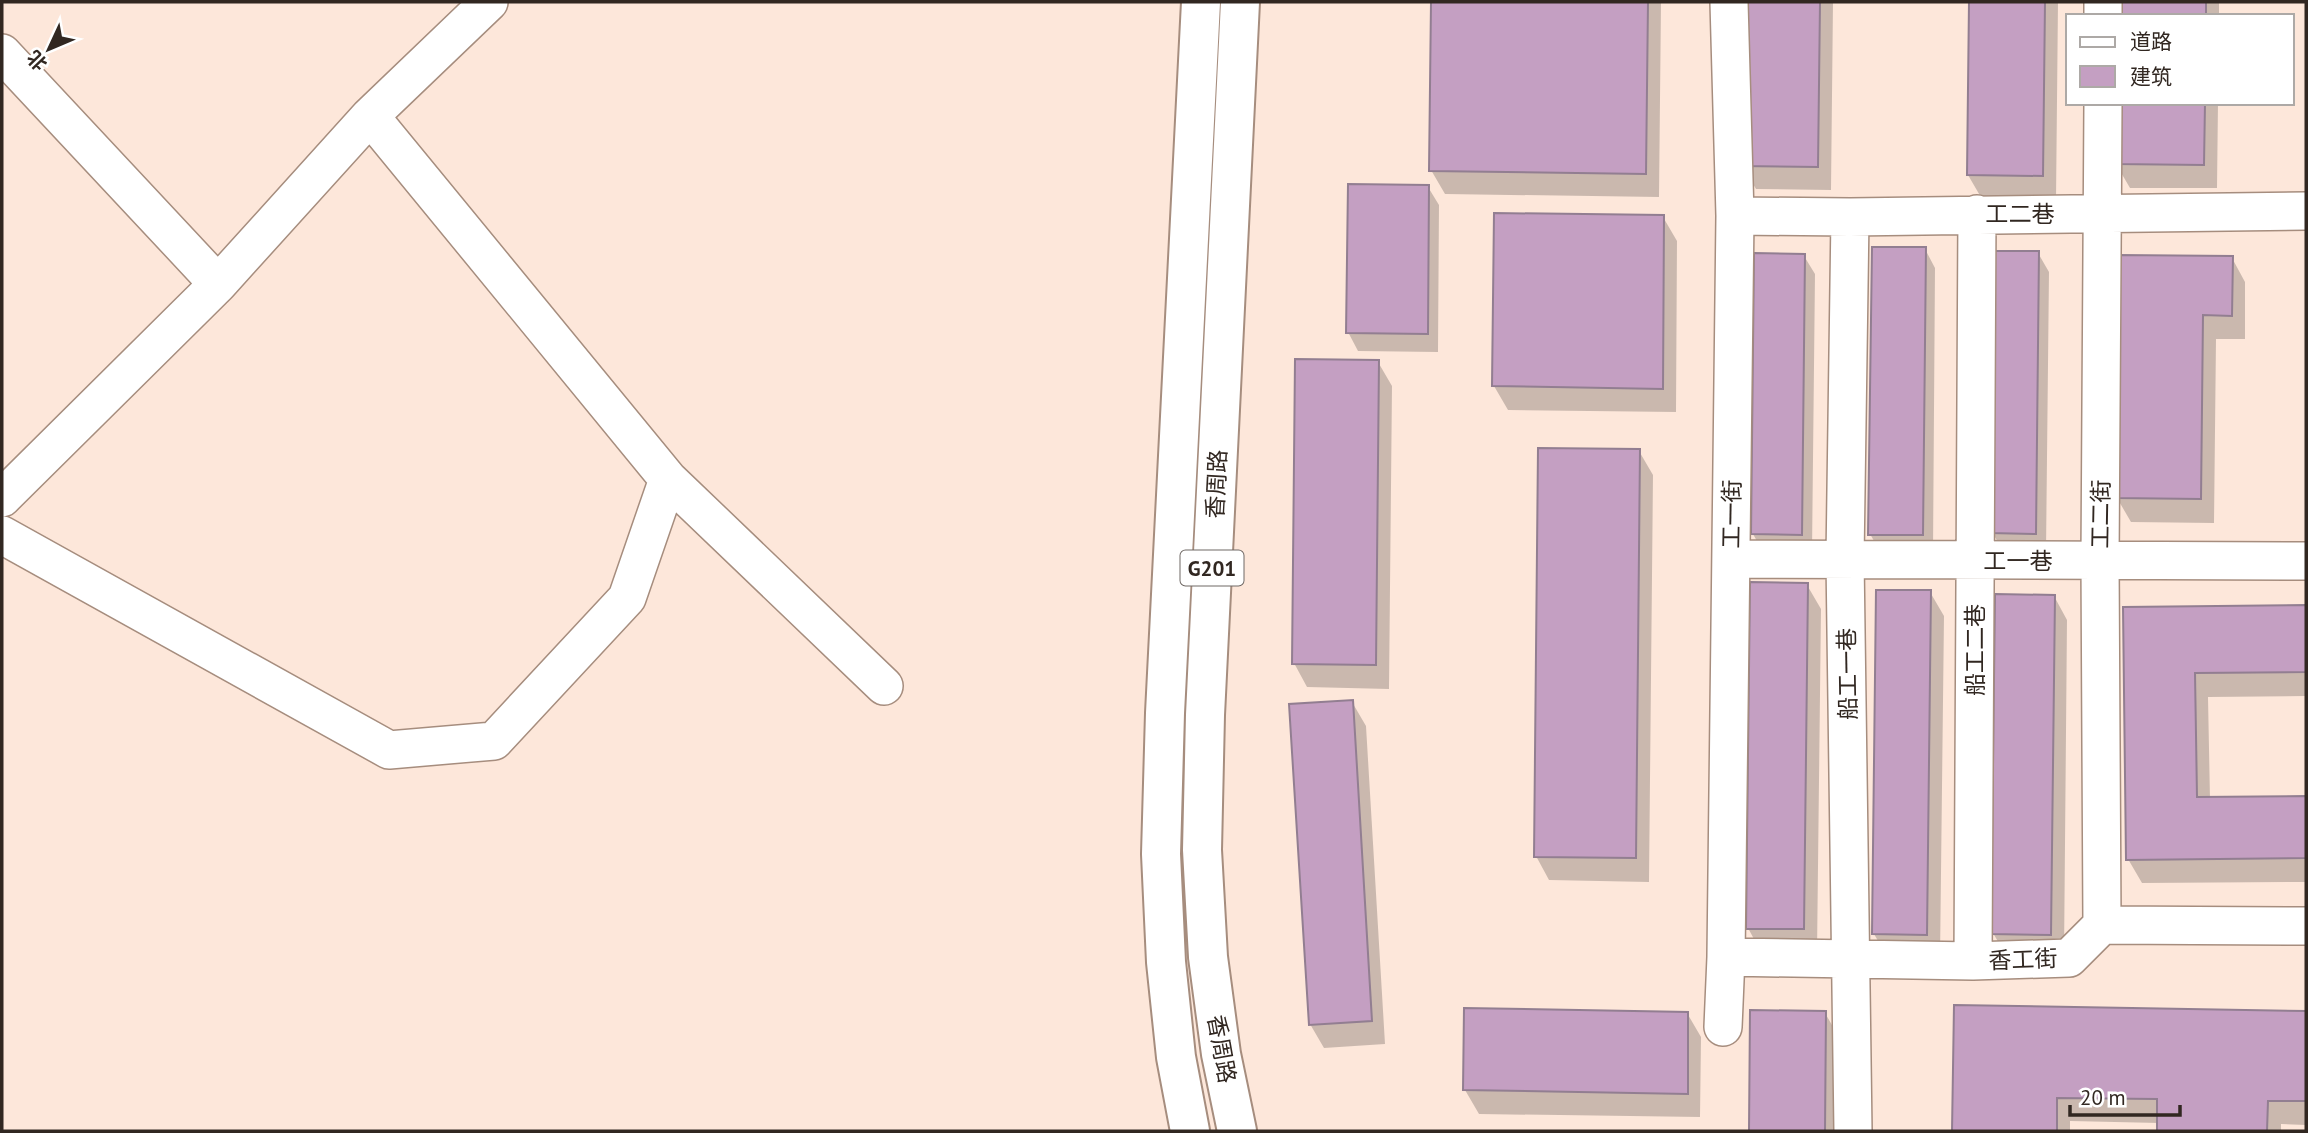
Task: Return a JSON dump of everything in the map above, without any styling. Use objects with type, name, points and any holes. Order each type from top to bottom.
[{"type":"highway","name":"香周路","points":[[1189,1131],[1166,962],[1161,854],[1165,713],[1201,2]]},
{"type":"highway","name":"香周路","points":[[1237,1131],[1221,1054],[1208,957],[1202,850],[1205,715],[1240,2]]},
{"type":"street","points":[[2,498],[218,284],[370,116],[489,2]]},
{"type":"street","name":"工一街","points":[[1723,1027],[1735,216],[1728,2]]},
{"type":"street","points":[[2,53],[218,284]]},
{"type":"street","name":"工二街","points":[[2102,926],[2100,560],[2103,105]]},
{"type":"street","points":[[370,116],[668,479],[884,686]]},
{"type":"street","name":"工二巷","points":[[1735,216],[2306,211]]},
{"type":"street","name":"船工二巷","points":[[1973,961],[1976,214]]},
{"type":"street","name":"船工一巷","points":[[1850,217],[1846,559],[1853,1131]]},
{"type":"street","points":[[2,535],[389,750],[494,741],[626,598],[668,479]]},
{"type":"street","name":"工一巷","points":[[1731,559],[2306,561]]},
{"type":"street","points":[[2102,926],[2306,926]]},
{"type":"street","name":"香工街","points":[[1726,957],[1973,961],[2069,958],[2102,926]]},
{"type":"building","points":[[1431,2],[1648,2],[1646,174],[1429,171]]},
{"type":"building","points":[[1742,2],[1820,2],[1818,167],[1740,166]]},
{"type":"building","points":[[1969,2],[2045,2],[2043,176],[1967,175]]},
{"type":"building","points":[[2116,2],[2206,2],[2206,14],[2116,14]]},
{"type":"building","points":[[2115,105],[2205,105],[2204,165],[2115,164]]},
{"type":"building","points":[[1348,184],[1429,185],[1428,334],[1346,333]]},
{"type":"building","points":[[1494,213],[1664,215],[1663,389],[1492,386]]},
{"type":"building","points":[[1872,247],[1926,247],[1923,535],[1868,535]]},
{"type":"building","points":[[1993,251],[2039,251],[2036,534],[1990,533]]},
{"type":"building","points":[[1754,253],[1805,254],[1802,535],[1751,534]]},
{"type":"building","points":[[2118,255],[2233,256],[2232,316],[2203,315],[2201,499],[2115,498]]},
{"type":"building","points":[[1295,359],[1379,360],[1376,665],[1292,664]]},
{"type":"building","points":[[1538,448],[1640,449],[1636,858],[1534,857]]},
{"type":"building","points":[[1750,582],[1808,583],[1804,929],[1746,929]]},
{"type":"building","points":[[1876,590],[1931,590],[1927,935],[1872,934]]},
{"type":"building","points":[[1995,594],[2055,595],[2051,935],[1991,934]]},
{"type":"building","points":[[2306,605],[2306,672],[2195,673],[2197,797],[2306,796],[2306,858],[2126,860],[2123,607]]},
{"type":"building","points":[[1353,700],[1372,1021],[1309,1025],[1289,704]]},
{"type":"building","points":[[1954,1005],[2306,1011],[2306,1101],[2268,1101],[2267,1131],[2157,1131],[2157,1099],[2057,1098],[2057,1131],[1952,1131]]},
{"type":"building","points":[[1464,1008],[1688,1012],[1688,1094],[1463,1090]]},
{"type":"building","points":[[1750,1010],[1826,1011],[1825,1131],[1749,1131]]}]
